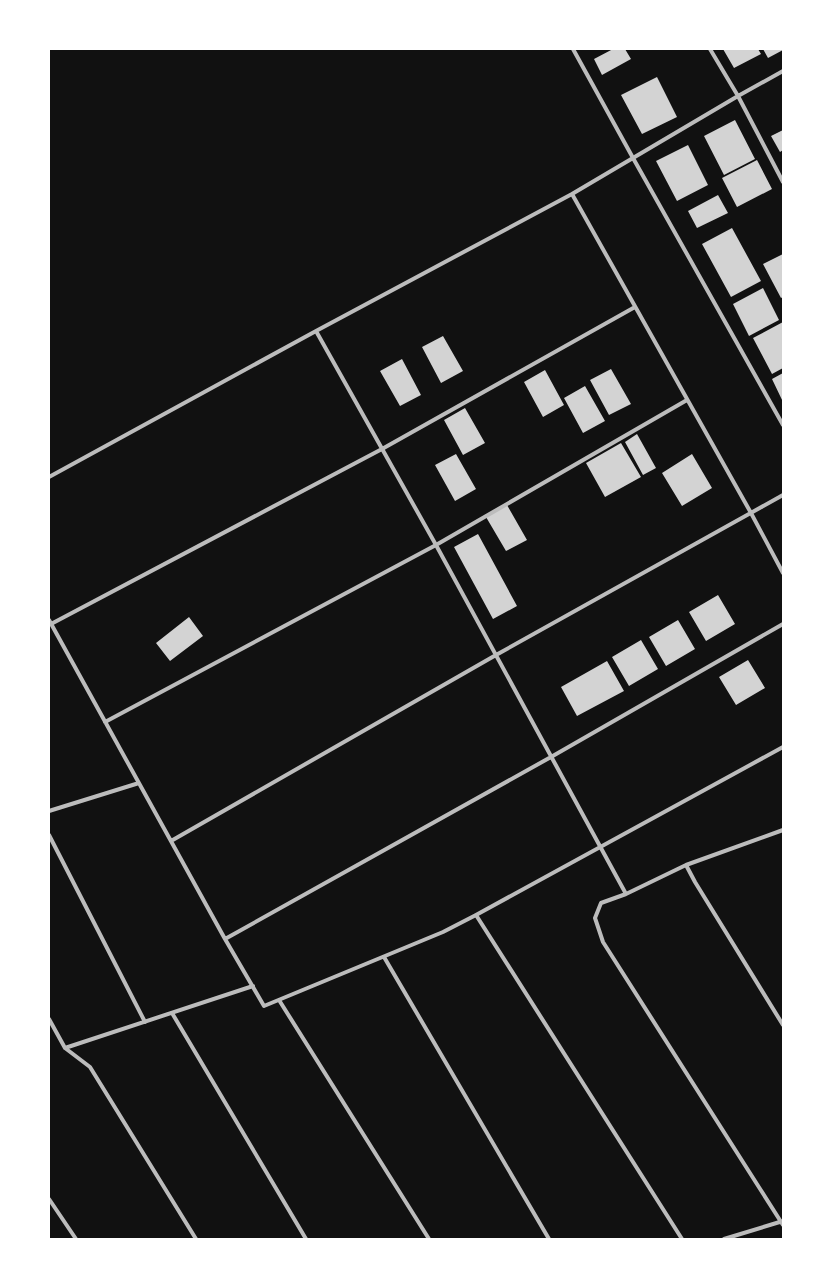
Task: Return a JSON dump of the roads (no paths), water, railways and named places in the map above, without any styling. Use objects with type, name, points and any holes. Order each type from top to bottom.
[{"type":"street","points":[[573,49],[783,425]]},
{"type":"street","points":[[710,49],[738,96],[783,182]]},
{"type":"street","points":[[49,477],[316,331],[572,194],[738,96],[783,72]]},
{"type":"street","points":[[572,194],[751,513],[783,574]]},
{"type":"street","points":[[635,307],[382,449],[50,622],[225,939],[264,1006],[442,932],[600,848],[783,747]]},
{"type":"street","points":[[316,331],[436,545],[626,894]]},
{"type":"street","points":[[105,722],[436,545],[687,400]]},
{"type":"street","points":[[171,841],[496,655],[783,495]]},
{"type":"street","points":[[225,939],[551,757],[783,624]]},
{"type":"street","points":[[49,810],[139,783]]},
{"type":"street","points":[[724,1239],[782,1223],[604,942],[596,918],[601,903],[626,894],[686,865],[783,830]]},
{"type":"street","points":[[49,835],[145,1022]]},
{"type":"street","points":[[686,865],[783,1025]]},
{"type":"street","points":[[476,915],[682,1239]]},
{"type":"street","points":[[384,957],[549,1239]]},
{"type":"street","points":[[65,1048],[253,986]]},
{"type":"street","points":[[279,1000],[429,1239]]},
{"type":"street","points":[[172,1013],[306,1239]]},
{"type":"street","points":[[49,1018],[65,1048],[90,1068],[196,1239]]},
{"type":"street","points":[[49,1199],[76,1239]]}]
